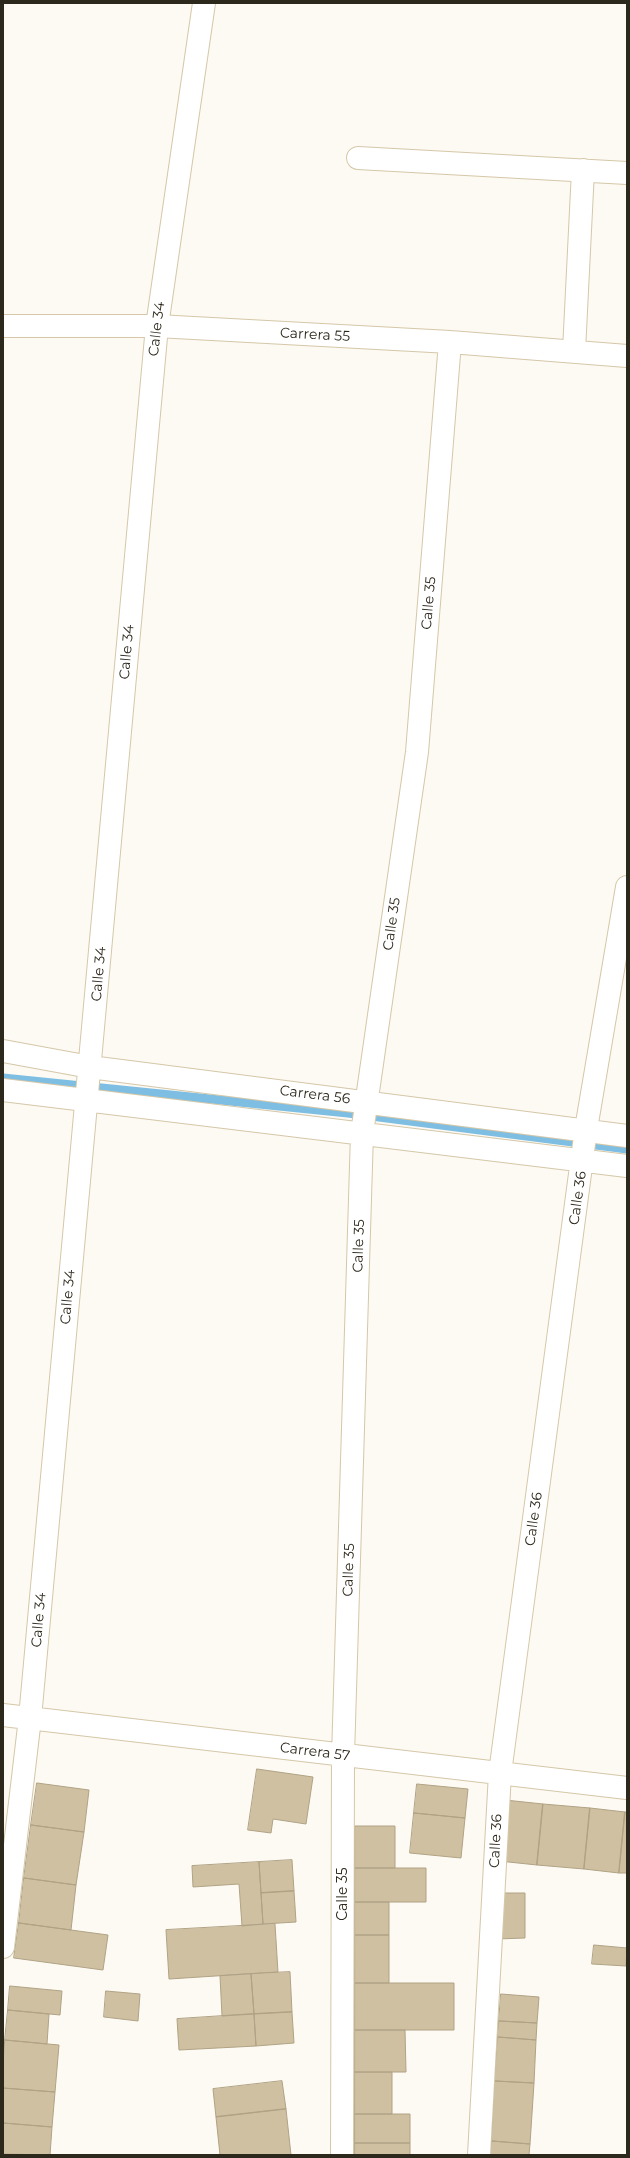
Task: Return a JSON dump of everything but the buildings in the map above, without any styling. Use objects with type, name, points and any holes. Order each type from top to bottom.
[{"type":"street","name":"Calle 34","points":[[3,1947],[30,1718],[156,326],[204,3]]},
{"type":"street","points":[[358,158],[627,172]]},
{"type":"street","points":[[574,352],[582,170]]},
{"type":"street","name":"Carrera 55","points":[[3,326],[156,326],[450,342],[627,356]]},
{"type":"street","name":"Calle 35","points":[[342,2155],[343,1756],[362,1131],[417,752],[450,342]]},
{"type":"street","name":"Calle 36","points":[[479,2155],[500,1773],[586,1131],[627,889]]},
{"type":"street","name":"Carrera 56","points":[[3,1051],[90,1068],[627,1136]]},
{"type":"street","points":[[3,1090],[362,1131],[583,1158],[627,1166]]},
{"type":"street","name":"Carrera 57","points":[[3,1715],[343,1756],[627,1788]]},
{"type":"waterway","points":[[3,1078],[348,1113],[627,1149]]}]
